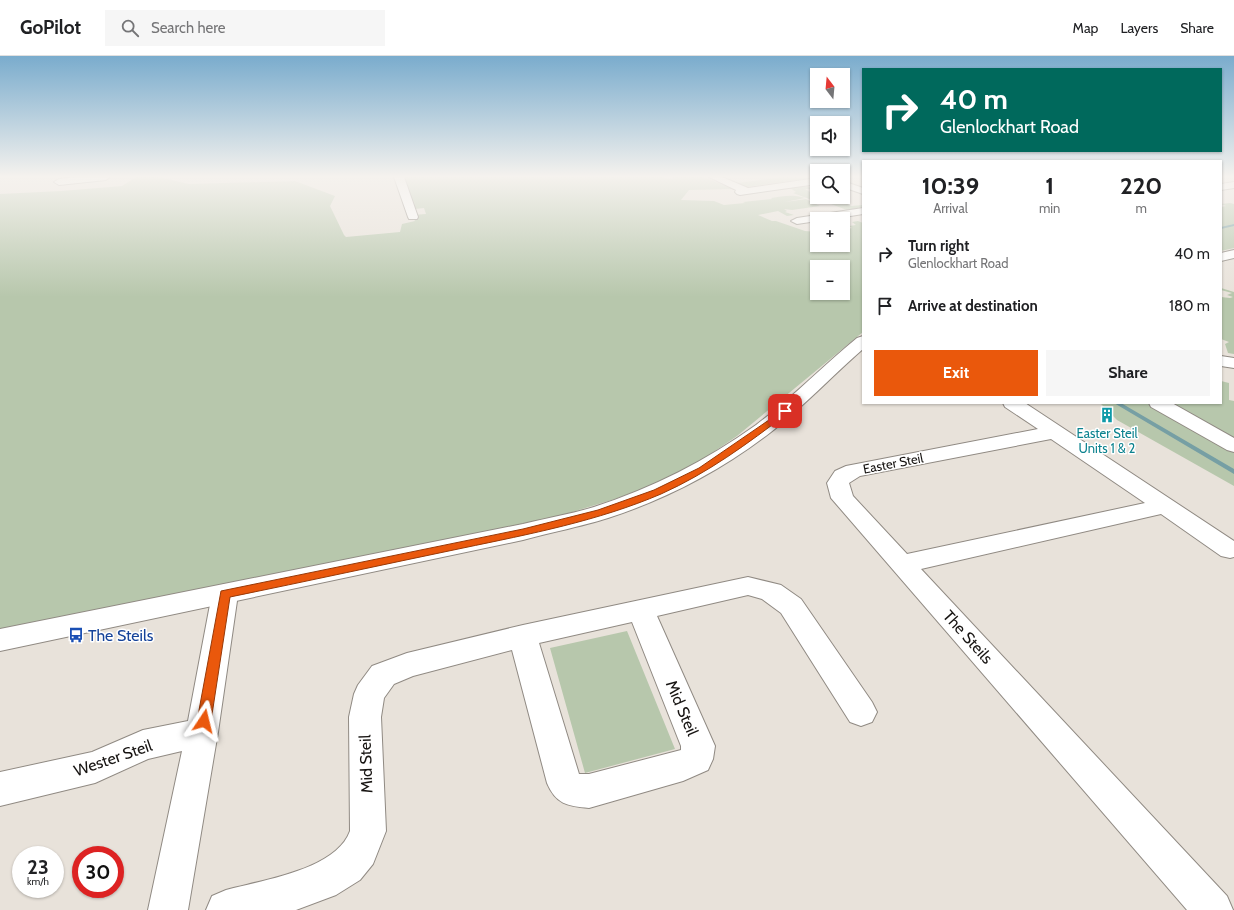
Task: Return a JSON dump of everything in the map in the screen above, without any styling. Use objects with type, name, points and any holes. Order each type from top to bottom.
[{"type":"street","points":[[796,221],[821,217]]},
{"type":"street","points":[[1222,257],[1234,254]]},
{"type":"street","points":[[0,640],[523,532],[601,512],[647,496],[698,473],[738,447],[785,411],[862,342]]},
{"type":"street","points":[[1222,361],[1234,363]]},
{"type":"street","points":[[1013,404],[1230,550]]},
{"type":"street","points":[[1160,404],[1234,446]]},
{"type":"street","name":"Easter Steil","points":[[902,564],[842,498],[838,483],[843,476],[854,471],[1055,432]]},
{"type":"street","points":[[902,564],[1164,506]]},
{"type":"street","name":"The Steils","points":[[902,564],[1213,910]]},
{"type":"street","name":"Mid Steil","points":[[226,910],[319,883],[346,868],[362,849],[368,831],[365,717],[369,694],[384,675],[406,665],[523,636],[748,586],[766,588],[780,595],[791,606],[861,712]]},
{"type":"street","points":[[168,910],[202,732],[225,594]]},
{"type":"street","name":"Mid Steil","points":[[523,636],[564,783],[573,790],[589,791],[684,765],[696,759],[698,746],[641,610]]},
{"type":"street","name":"Wester Steil","points":[[0,789],[95,767],[143,745],[202,732]]},
{"type":"green space","points":[[0,217],[335,217],[346,237],[400,232],[402,224],[415,221],[413,217],[762,217],[810,231],[810,252],[850,252],[850,228],[852,228],[850,226],[856,225],[852,222],[858,221],[862,223],[862,333],[737,436],[693,466],[660,482],[615,499],[559,516],[321,566],[0,630]]},
{"type":"green space","points":[[1222,217],[1234,217],[1234,248],[1222,251]]},
{"type":"green space","points":[[1222,288],[1234,292],[1234,354],[1228,353],[1225,344],[1229,342],[1222,339],[1222,297],[1233,297],[1227,295],[1232,293],[1222,290]]},
{"type":"green space","points":[[1222,381],[1229,383],[1229,400],[1234,401],[1234,486],[1117,420],[1101,404],[1222,404]]},
{"type":"green space","points":[[627,631],[675,749],[585,773],[550,648]]},
{"type":"waterway","points":[[1222,228],[1234,225]]},
{"type":"waterway","points":[[1119,404],[1234,472]]},
{"type":"place","name":"Easter Steil Units 1 & 2","points":[[1107,415]]},
{"type":"place","name":"The Steils","points":[[76,635]]},
{"type":"route","points":[[204,721],[225,594],[523,532],[624,505],[688,478],[711,465],[738,447],[785,411]]}]
